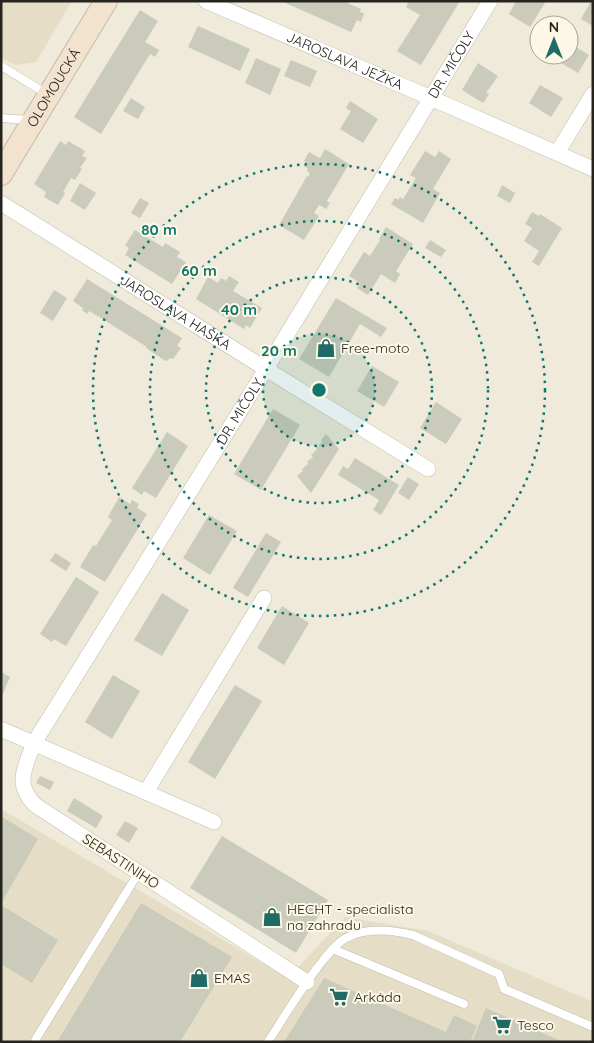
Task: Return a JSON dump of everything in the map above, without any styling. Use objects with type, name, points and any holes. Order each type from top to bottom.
[{"type":"street","name":"OLOMOUCKÁ","points":[[1,174],[106,1]]},
{"type":"street","name":"JAROSLAVA JEŽKA","points":[[206,1],[593,169]]},
{"type":"street","name":"DR. MIČOLY","points":[[34,743],[266,370],[490,1]]},
{"type":"street","points":[[557,153],[593,94]]},
{"type":"street","name":"JAROSLAVA HAŠKA","points":[[1,203],[266,370],[428,469]]},
{"type":"street","points":[[146,792],[264,598]]},
{"type":"street","points":[[1,729],[214,822]]},
{"type":"street","name":"SEBASTINIHO","points":[[34,743],[25,767],[23,781],[24,790],[28,798],[35,805],[307,982]]},
{"type":"lane","points":[[1,66],[49,95]]},
{"type":"lane","points":[[1,118],[34,120]]},
{"type":"lane","points":[[34,1042],[139,872]]},
{"type":"lane","points":[[268,1042],[307,982],[333,949],[346,939],[359,933],[372,931],[399,932],[413,936],[499,974],[504,989],[593,1028]]},
{"type":"lane","points":[[333,949],[464,1004]]},
{"type":"shaded area","points":[[1,1],[72,1],[36,62],[15,65],[1,58]]},
{"type":"shaded area","points":[[1,809],[288,978],[345,917],[428,931],[593,1002],[593,1042],[1,1042]]},
{"type":"building","points":[[281,1],[343,1],[361,9],[360,12],[364,13],[361,22],[357,20],[351,32]]},
{"type":"building","points":[[409,1],[460,1],[421,65],[397,51],[420,15],[406,7]]},
{"type":"building","points":[[516,1],[546,1],[537,15],[529,15],[529,26],[509,14]]},
{"type":"building","points":[[591,1],[593,1],[593,26],[581,19]]},
{"type":"building","points":[[140,10],[158,21],[145,42],[159,50],[155,57],[150,54],[101,134],[74,117]]},
{"type":"building","points":[[198,26],[250,49],[240,71],[188,47]]},
{"type":"building","points":[[579,49],[589,55],[578,73],[564,65],[579,65]]},
{"type":"building","points":[[256,58],[281,69],[270,95],[245,83]]},
{"type":"building","points":[[291,60],[317,71],[310,87],[284,76]]},
{"type":"building","points":[[478,63],[498,76],[486,93],[489,94],[483,103],[462,90]]},
{"type":"building","points":[[540,85],[563,98],[551,117],[529,103]]},
{"type":"building","points":[[131,98],[145,107],[138,119],[123,111]]},
{"type":"building","points":[[350,101],[378,119],[363,143],[340,129],[351,111],[346,108]]},
{"type":"building","points":[[60,141],[66,145],[68,141],[85,151],[82,156],[87,158],[75,180],[71,178],[58,205],[44,197],[46,192],[34,184]]},
{"type":"building","points":[[325,149],[349,164],[327,201],[330,203],[326,209],[319,205],[314,213],[319,216],[304,240],[279,225],[307,176],[310,174],[304,166],[306,163],[304,161],[309,152],[320,158]]},
{"type":"building","points":[[425,151],[435,157],[439,151],[451,159],[433,189],[440,193],[423,223],[391,204],[395,198],[398,200],[400,197],[403,199],[416,178],[410,175]]},
{"type":"building","points":[[80,183],[96,193],[85,210],[70,201]]},
{"type":"building","points":[[502,185],[515,193],[510,203],[497,196]]},
{"type":"building","points":[[140,198],[149,203],[140,218],[131,213]]},
{"type":"building","points":[[532,212],[539,216],[540,214],[562,228],[539,266],[532,262],[539,251],[524,241],[532,228],[525,224]]},
{"type":"building","points":[[386,227],[413,244],[396,271],[400,274],[395,283],[381,274],[368,295],[357,288],[360,283],[349,276],[364,252],[370,256]]},
{"type":"building","points":[[135,230],[163,247],[165,243],[180,252],[177,257],[186,262],[172,284],[125,255],[129,248],[125,245]]},
{"type":"building","points":[[430,240],[446,250],[441,257],[425,248]]},
{"type":"building","points":[[229,276],[239,282],[233,291],[262,308],[250,328],[246,325],[244,329],[196,299],[208,277],[218,283],[221,278],[226,281]]},
{"type":"building","points":[[87,279],[182,338],[177,346],[181,348],[173,359],[164,360],[101,318],[89,311],[87,314],[82,310],[83,308],[73,301]]},
{"type":"building","points":[[54,290],[67,298],[53,321],[40,313]]},
{"type":"building","name":"Free-moto","points":[[336,298],[387,328],[381,337],[360,324],[329,377],[299,359]]},
{"type":"building","points":[[372,366],[399,382],[384,407],[357,391]]},
{"type":"building","points":[[436,402],[462,419],[446,444],[420,428]]},
{"type":"building","points":[[273,409],[300,425],[261,490],[234,474]]},
{"type":"building","points":[[167,432],[188,446],[156,498],[144,491],[142,495],[132,488]]},
{"type":"building","points":[[326,434],[339,449],[311,493],[297,476],[313,457],[311,455]]},
{"type":"building","points":[[355,458],[399,485],[381,515],[373,510],[379,500],[338,475],[343,466],[348,469]]},
{"type":"building","points":[[408,477],[419,484],[409,500],[398,493]]},
{"type":"building","points":[[119,497],[130,504],[132,500],[139,504],[137,508],[147,514],[105,582],[80,567],[93,545],[96,546],[112,520],[108,517]]},
{"type":"building","points":[[209,515],[237,531],[210,575],[183,558]]},
{"type":"building","points":[[266,533],[281,542],[248,597],[233,588]]},
{"type":"building","points":[[55,553],[71,563],[66,571],[50,561]]},
{"type":"building","points":[[76,577],[99,592],[66,646],[54,639],[52,642],[40,634]]},
{"type":"building","points":[[162,593],[189,610],[162,656],[134,640]]},
{"type":"building","points":[[282,606],[309,623],[284,665],[257,648]]},
{"type":"building","points":[[1,672],[10,677],[1,698]]},
{"type":"building","points":[[113,675],[140,691],[112,739],[85,722]]},
{"type":"building","points":[[235,685],[262,701],[215,779],[188,762]]},
{"type":"building","points":[[40,776],[54,782],[50,790],[36,783]]},
{"type":"building","points":[[74,798],[103,816],[96,828],[67,811]]},
{"type":"building","points":[[1,816],[38,839],[1,904]]},
{"type":"building","points":[[125,821],[138,828],[129,843],[116,835]]},
{"type":"building","points":[[222,836],[328,900],[296,953],[190,888]]},
{"type":"building","points":[[141,903],[232,957],[180,1042],[57,1042]]},
{"type":"building","points":[[1,905],[58,940],[32,983],[1,964]]},
{"type":"building","name":"Arkáda","points":[[324,978],[446,1032],[454,1015],[477,1026],[470,1042],[284,1042]]},
{"type":"building","name":"Tesco","points":[[486,1008],[563,1042],[472,1042]]},
{"type":"place","name":"Free-moto","points":[[326,348]]},
{"type":"place","name":"HECHT - specialista na zahradu","points":[[272,917]]},
{"type":"place","name":"EMAS","points":[[199,978]]},
{"type":"place","name":"Arkáda","points":[[339,997]]},
{"type":"place","name":"Tesco","points":[[502,1025]]}]
